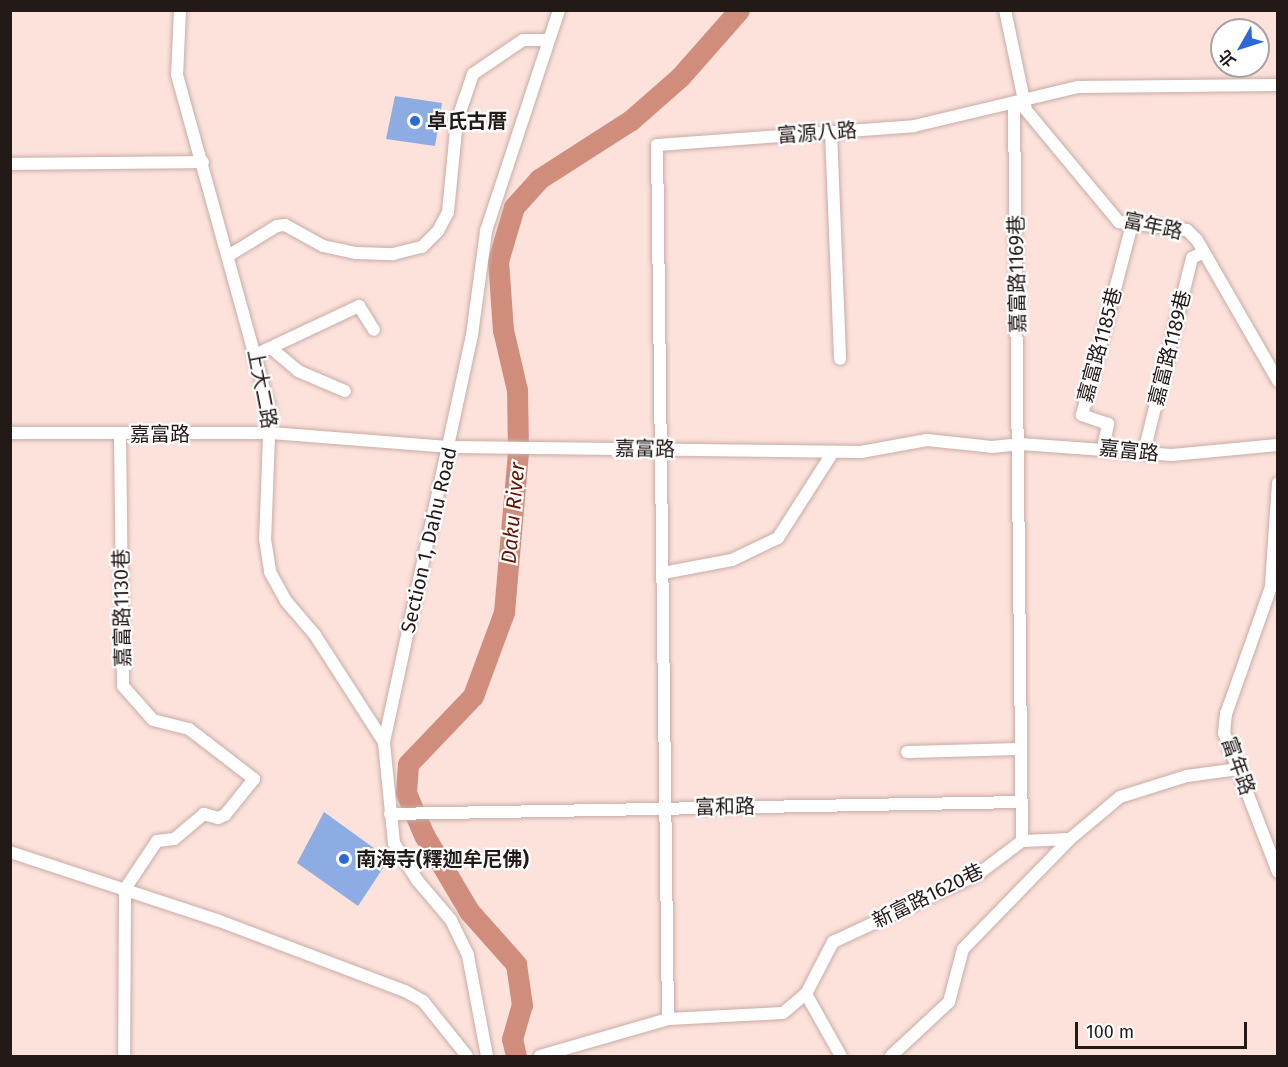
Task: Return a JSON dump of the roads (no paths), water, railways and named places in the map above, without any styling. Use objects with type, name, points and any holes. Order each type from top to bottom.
[{"type":"street","name":"上大二路","points":[[180,10],[177,75],[257,354],[271,434],[265,539],[270,572],[286,601],[315,635],[384,742]]},
{"type":"street","name":"Section 1, Dahu Road","points":[[487,1056],[468,955],[451,920],[417,880],[394,843],[395,814],[384,742],[450,447],[472,336],[486,231],[546,40],[559,10]]},
{"type":"street","name":"富年路","points":[[1005,10],[1018,103],[1119,222],[1187,230],[1204,252],[1278,381]]},
{"type":"street","points":[[228,256],[277,225],[285,225],[323,246],[356,253],[393,254],[422,247],[438,231],[448,212],[457,121],[473,74],[523,40],[546,40]]},
{"type":"street","name":"富源八路","points":[[661,449],[657,145],[914,126],[1078,87],[1278,85]]},
{"type":"street","name":"嘉富路1169巷","points":[[1018,103],[1022,841]]},
{"type":"street","points":[[831,132],[840,359]]},
{"type":"street","points":[[10,164],[203,162]]},
{"type":"street","name":"嘉富路1185巷","points":[[1103,448],[1108,424],[1082,416],[1132,224]]},
{"type":"street","name":"嘉富路1189巷","points":[[1144,452],[1192,258],[1204,252]]},
{"type":"street","points":[[257,354],[359,306],[374,330]]},
{"type":"street","points":[[271,348],[298,371],[345,391]]},
{"type":"street","name":"嘉富路","points":[[10,433],[271,434],[450,447],[833,452],[861,452],[927,440],[993,447],[1019,444],[1103,448],[1172,455],[1278,445]]},
{"type":"street","name":"嘉富路1130巷","points":[[120,434],[123,686],[153,720],[189,729],[254,779],[225,815],[218,818],[204,814],[174,839],[157,841],[125,889]]},
{"type":"street","points":[[661,449],[668,1019]]},
{"type":"street","points":[[663,573],[732,560],[778,538],[833,452]]},
{"type":"street","name":"富年路","points":[[1278,483],[1271,587],[1226,714],[1224,734],[1278,872]]},
{"type":"street","points":[[907,752],[1021,749]]},
{"type":"street","points":[[891,1056],[949,1002],[963,949],[1070,839],[1120,796],[1187,776],[1239,769]]},
{"type":"street","name":"富和路","points":[[395,814],[1021,802]]},
{"type":"street","points":[[1022,841],[1070,839]]},
{"type":"street","name":"新富路1620巷","points":[[540,1056],[577,1052],[668,1019],[783,1013],[806,994],[833,942],[977,875],[1022,841]]},
{"type":"street","points":[[10,852],[125,889],[405,991],[423,1001],[467,1056]]},
{"type":"street","points":[[124,1056],[125,889]]},
{"type":"street","points":[[806,994],[841,1056]]},
{"type":"waterway","name":"Daku River","points":[[516,1056],[512,1039],[522,1005],[516,964],[469,911],[424,835],[406,793],[408,764],[473,696],[504,612],[518,452],[517,390],[503,330],[498,261],[514,207],[539,179],[631,120],[680,77],[739,10]]},
{"type":"place","name":"卓氏古厝","points":[[415,121]]},
{"type":"place","name":"南海寺(釋迦牟尼佛)","points":[[344,859]]}]
